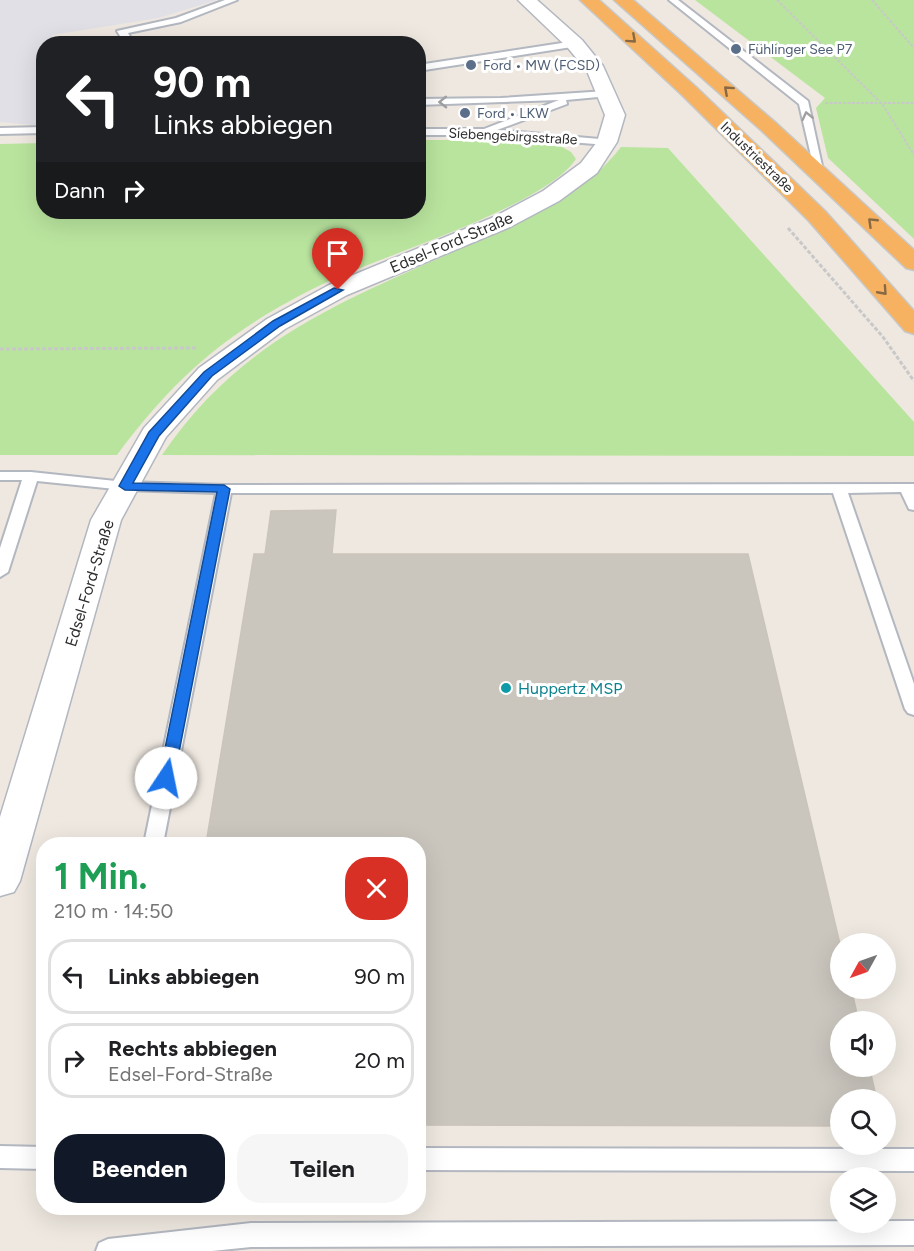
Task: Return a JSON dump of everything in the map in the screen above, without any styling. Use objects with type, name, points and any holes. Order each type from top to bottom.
[{"type":"highway","name":"Industriestraße","points":[[589,0],[689,91],[817,216],[914,326]]},
{"type":"highway","name":"Industriestraße","points":[[623,0],[681,47],[820,173],[914,263]]},
{"type":"street","name":"Edsel-Ford-Straße","points":[[0,881],[106,520],[154,434],[208,374],[276,324],[338,290],[502,222],[551,196],[589,168],[607,142],[615,115],[596,70],[575,44],[527,0]]},
{"type":"lane","points":[[125,36],[122,31],[178,20],[233,0]]},
{"type":"lane","points":[[673,0],[804,103],[820,173]]},
{"type":"lane","points":[[426,67],[575,44]]},
{"type":"lane","points":[[426,102],[606,94]]},
{"type":"lane","points":[[482,132],[578,97]]},
{"type":"lane","points":[[0,130],[36,130]]},
{"type":"lane","name":"Siebengebirgsstraße","points":[[426,132],[482,132],[607,142]]},
{"type":"lane","points":[[0,476],[31,476],[125,486],[224,489],[911,488],[914,506]]},
{"type":"lane","points":[[0,572],[31,476]]},
{"type":"lane","points":[[154,837],[224,489]]},
{"type":"lane","points":[[840,489],[914,709]]},
{"type":"lane","points":[[0,1157],[36,1158]]},
{"type":"lane","points":[[426,1159],[914,1160]]},
{"type":"lane","points":[[108,1251],[251,1235],[914,1233]]},
{"type":"path","points":[[777,0],[883,105],[914,155]]},
{"type":"path","points":[[872,0],[914,48]]},
{"type":"path","points":[[804,103],[883,105],[914,103]]},
{"type":"path","points":[[786,226],[883,337],[914,381]]},
{"type":"path","points":[[0,349],[198,348]]},
{"type":"shaded area","points":[[0,0],[217,0],[159,18],[52,36],[36,36],[36,125],[0,122]]},
{"type":"green space","points":[[695,0],[914,0],[914,239],[828,158],[816,108],[825,98]]},
{"type":"green space","points":[[426,140],[550,140],[571,152],[576,159],[559,177],[499,211],[329,281],[265,315],[211,353],[187,375],[140,425],[117,455],[0,455],[0,144],[36,143],[36,219],[426,219]]},
{"type":"green space","points":[[621,147],[668,148],[914,422],[914,456],[162,455],[191,417],[223,384],[291,331],[368,290],[500,232],[544,210],[585,183]]},
{"type":"building","points":[[336,510],[332,554],[748,554],[837,933],[830,933],[830,999],[854,999],[856,1011],[830,1011],[830,1077],[872,1077],[874,1089],[830,1089],[830,1126],[426,1125],[426,837],[207,837],[254,554],[265,554],[271,511]]},
{"type":"place","name":"Fühlinger See P7","points":[[736,49]]},
{"type":"place","name":"Ford • MW (FCSD)","points":[[471,65]]},
{"type":"place","name":"Ford • LKW","points":[[465,113]]},
{"type":"place","name":"Huppertz MSP","points":[[506,688]]},
{"type":"route","points":[[166,778],[224,489],[125,486],[154,434],[208,374],[276,324],[338,290]]}]
